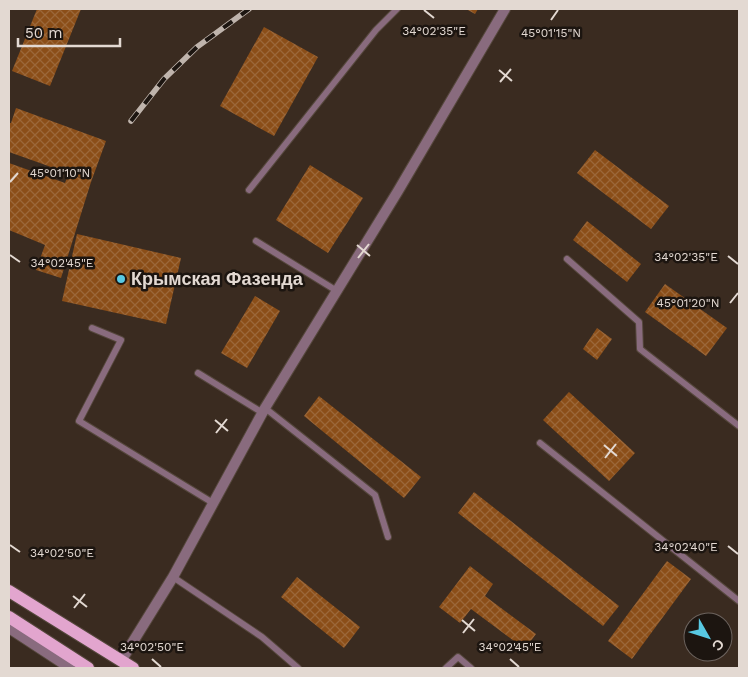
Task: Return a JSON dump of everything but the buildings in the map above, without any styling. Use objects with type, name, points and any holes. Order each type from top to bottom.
[{"type":"main road","points":[[9,590],[133,668]]},
{"type":"main road","points":[[9,617],[88,668]]},
{"type":"street","points":[[121,660],[173,577],[264,410],[398,191],[505,9]]},
{"type":"street","points":[[9,628],[70,668]]},
{"type":"lane","points":[[249,190],[376,30],[397,9]]},
{"type":"lane","points":[[256,241],[337,291]]},
{"type":"lane","points":[[567,258],[639,322],[640,349],[739,426]]},
{"type":"lane","points":[[92,328],[121,340],[79,422],[213,503]]},
{"type":"lane","points":[[198,373],[264,410],[375,494],[388,537]]},
{"type":"lane","points":[[540,444],[739,601]]},
{"type":"lane","points":[[173,577],[262,637],[298,668]]},
{"type":"lane","points":[[446,668],[458,657],[471,668]]},
{"type":"railway","points":[[131,121],[164,79],[197,47],[249,9]]},
{"type":"place","name":"Крымская Фазенда","points":[[121,279]]}]
